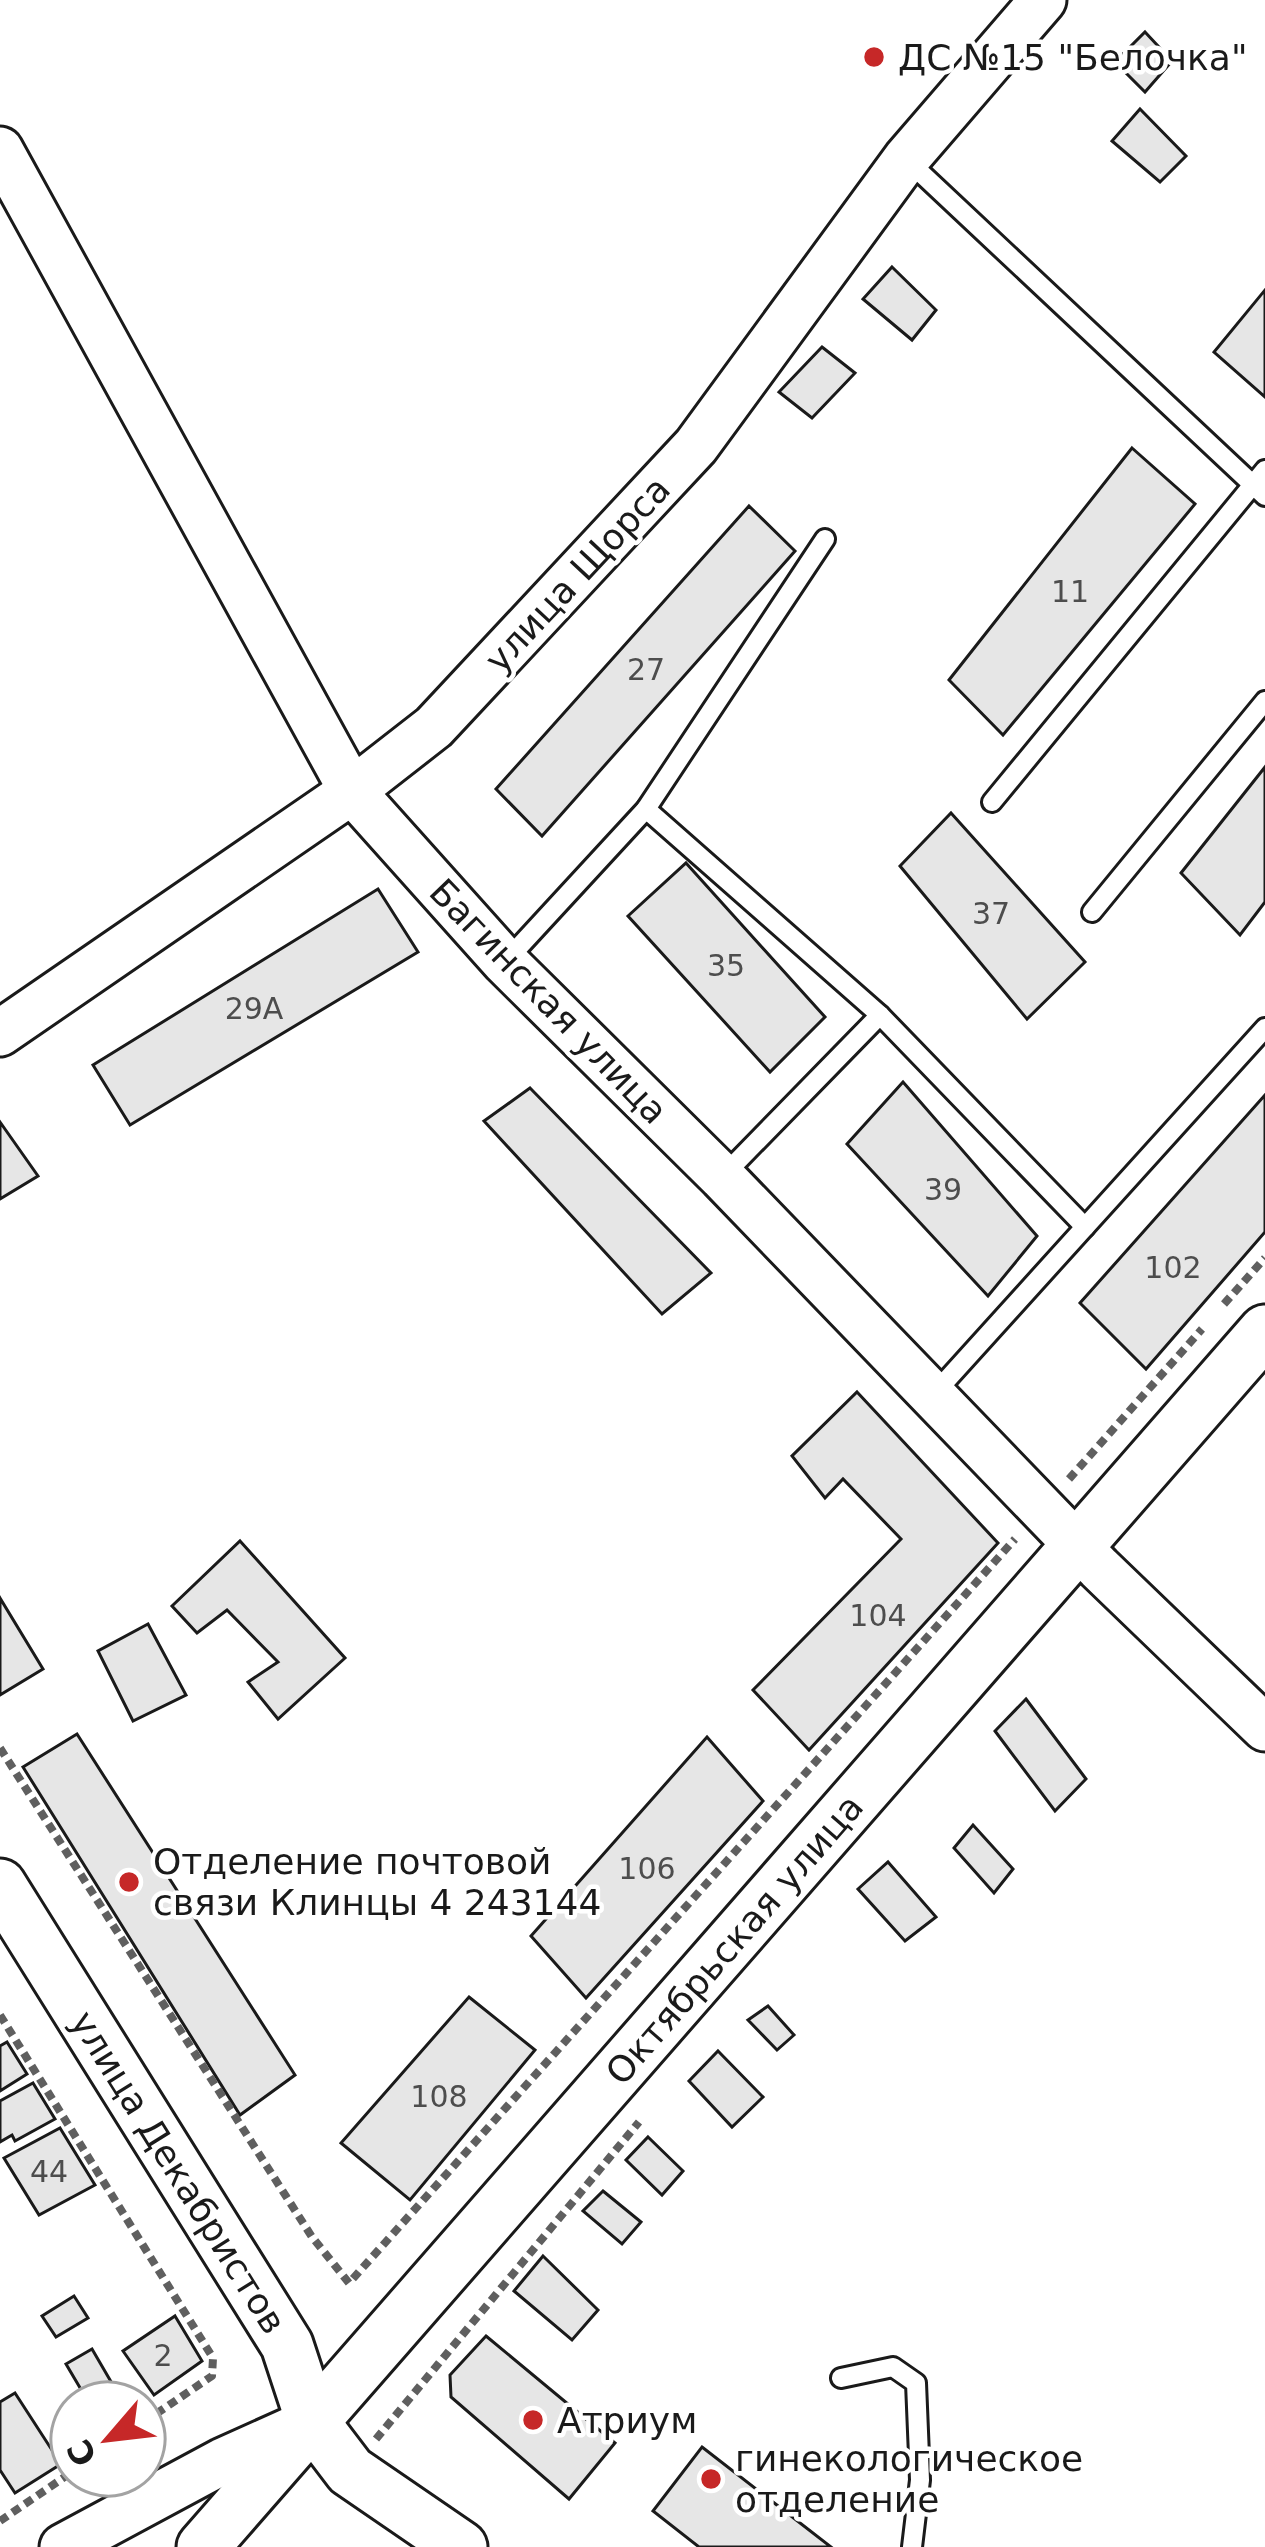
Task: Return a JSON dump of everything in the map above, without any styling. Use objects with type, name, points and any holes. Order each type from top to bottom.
[{"type":"main road","name":"Октябрьская улица","points":[[203,2547],[1265,1331]]},
{"type":"main road","name":"улица Декабристов","points":[[0,1886],[287,2345],[312,2421],[350,2470],[461,2547]]},
{"type":"street","name":"улица Щорса","points":[[0,1033],[352,791],[434,727],[697,446],[906,160],[1043,0]]},
{"type":"street","name":"Багинская улица","points":[[0,150],[352,791],[505,962],[722,1177],[930,1398],[1265,1728]]},
{"type":"street","points":[[63,2547],[223,2461],[312,2421]]},
{"type":"lane","points":[[906,160],[1261,484],[992,802]]},
{"type":"lane","points":[[505,962],[646,809],[825,539]]},
{"type":"lane","points":[[1092,912],[1265,701]]},
{"type":"lane","points":[[646,809],[880,1015],[1084,1227]]},
{"type":"lane","points":[[722,1177],[880,1015]]},
{"type":"lane","points":[[930,1398],[1265,1028]]},
{"type":"lane","points":[[841,2378],[893,2367],[916,2384],[920,2480],[912,2547]]},
{"type":"path","points":[[0,1748],[312,2237],[349,2282],[1265,1258]]},
{"type":"path","points":[[0,2015],[213,2358],[212,2376],[168,2406]]},
{"type":"path","points":[[0,2521],[48,2488]]},
{"type":"building","points":[[1145,32],[1172,61],[1145,92],[1115,62]]},
{"type":"building","points":[[1140,109],[1186,156],[1160,182],[1112,141]]},
{"type":"building","points":[[892,267],[936,310],[912,340],[863,299]]},
{"type":"building","points":[[1265,290],[1265,397],[1214,352]]},
{"type":"building","points":[[822,347],[855,373],[812,418],[779,392]]},
{"type":"building","points":[[1132,448],[1195,504],[1003,735],[949,680]]},
{"type":"building","points":[[749,506],[795,551],[542,836],[496,789]]},
{"type":"building","points":[[1265,767],[1265,902],[1240,935],[1181,873]]},
{"type":"building","points":[[951,813],[1085,962],[1027,1019],[900,866]]},
{"type":"building","points":[[686,863],[825,1017],[770,1072],[628,916]]},
{"type":"building","points":[[378,889],[418,952],[130,1125],[93,1065]]},
{"type":"building","points":[[903,1082],[1037,1236],[988,1296],[847,1144]]},
{"type":"building","points":[[530,1088],[711,1273],[662,1314],[484,1121]]},
{"type":"building","points":[[1265,1095],[1265,1232],[1146,1369],[1080,1303]]},
{"type":"building","points":[[0,1122],[38,1176],[0,1199]]},
{"type":"building","points":[[857,1392],[998,1543],[809,1750],[753,1690],[901,1539],[843,1479],[825,1498],[792,1456]]},
{"type":"building","points":[[240,1541],[345,1658],[278,1719],[248,1682],[278,1662],[227,1610],[197,1633],[172,1606]]},
{"type":"building","points":[[0,1598],[43,1669],[0,1695]]},
{"type":"building","points":[[148,1624],[186,1695],[133,1721],[98,1651]]},
{"type":"building","points":[[1026,1699],[1086,1779],[1055,1811],[995,1731]]},
{"type":"building","points":[[77,1734],[295,2075],[240,2115],[23,1767]]},
{"type":"building","points":[[707,1737],[763,1801],[586,1998],[531,1936]]},
{"type":"building","points":[[973,1825],[1013,1869],[994,1893],[954,1848]]},
{"type":"building","points":[[888,1862],[936,1917],[905,1941],[858,1889]]},
{"type":"building","points":[[469,1997],[535,2050],[410,2200],[341,2143]]},
{"type":"building","points":[[768,2006],[794,2035],[777,2050],[748,2020]]},
{"type":"building","points":[[7,2042],[27,2074],[0,2091],[0,2046]]},
{"type":"building","points":[[718,2051],[763,2097],[732,2127],[689,2081]]},
{"type":"building","points":[[33,2083],[55,2119],[15,2141],[12,2135],[0,2142],[0,2101]]},
{"type":"building","points":[[60,2128],[95,2185],[39,2215],[4,2158]]},
{"type":"building","points":[[648,2137],[683,2171],[662,2195],[626,2160]]},
{"type":"building","points":[[603,2191],[641,2222],[622,2244],[583,2211]]},
{"type":"building","points":[[543,2256],[598,2310],[572,2340],[514,2291]]},
{"type":"building","points":[[74,2296],[88,2318],[56,2337],[42,2316]]},
{"type":"building","points":[[175,2316],[202,2361],[168,2385],[168,2379],[143,2379],[123,2351]]},
{"type":"building","name":"Атриум","points":[[486,2336],[615,2443],[569,2499],[451,2397],[450,2375]]},
{"type":"building","points":[[92,2349],[109,2379],[75,2379],[66,2364]]},
{"type":"building","points":[[15,2393],[48,2444],[48,2472],[15,2493],[0,2470],[0,2402]]},
{"type":"building","name":"гинекологическое отделение","points":[[702,2447],[831,2547],[699,2547],[653,2511]]},
{"type":"place","name":"ДС №15 \"Белочка\"","points":[[874,57]]},
{"type":"place","name":"Отделение почтовой связи Клинцы 4 243144","points":[[129,1882]]},
{"type":"place","name":"Атриум","points":[[533,2420]]},
{"type":"place","name":"гинекологическое отделение","points":[[711,2479]]}]
